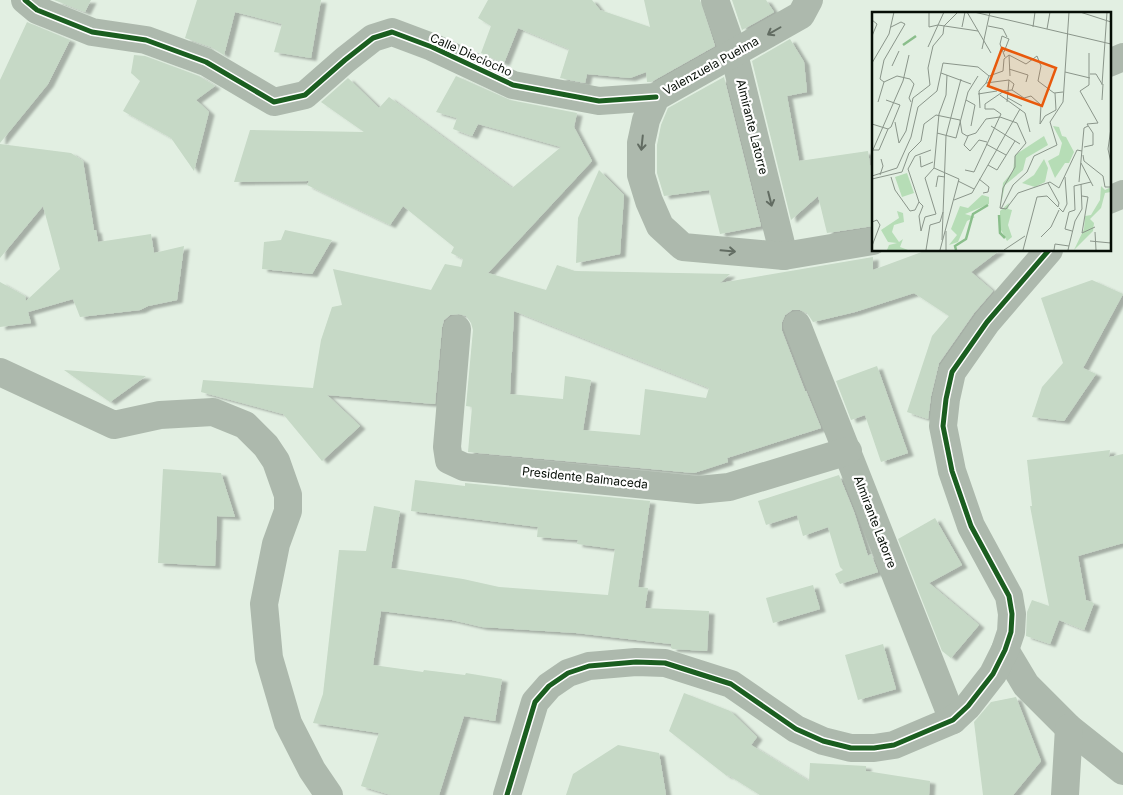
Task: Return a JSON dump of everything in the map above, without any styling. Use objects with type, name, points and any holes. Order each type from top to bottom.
[{"type":"street","name":"Calle Dieciocho","points":[[25,0],[37,10],[92,32],[146,40],[206,62],[274,102],[305,95],[373,38],[392,32],[513,85],[599,101],[656,97]]},
{"type":"street","name":"Almirante Latorre","points":[[715,0],[734,54],[784,256]]},
{"type":"street","name":"Valenzuela Puelma","points":[[809,0],[802,15],[656,97],[646,120],[640,143],[641,175],[649,201],[660,226],[683,246],[784,256],[872,241]]},
{"type":"street","points":[[1110,63],[1123,57]]},
{"type":"street","points":[[1110,200],[1123,194]]},
{"type":"street","points":[[507,795],[535,702],[549,686],[568,673],[589,666],[636,662],[665,663],[731,684],[796,729],[823,741],[851,748],[874,748],[894,745],[953,720],[968,706],[992,674],[1004,650],[1011,632],[1012,614],[1009,596],[971,526],[952,471],[943,426],[946,399],[952,372],[987,322],[1049,251]]},
{"type":"street","name":"Almirante Latorre","points":[[797,325],[953,720]]},
{"type":"street","name":"Presidente Balmaceda","points":[[457,329],[447,447],[449,460],[464,467],[698,490],[729,487],[848,451]]},
{"type":"street","points":[[0,372],[114,425],[160,415],[213,412],[245,425],[266,446],[276,461],[288,495],[288,511],[276,544],[264,604],[270,658],[288,723],[312,770],[329,795]]},
{"type":"street","points":[[1004,650],[1026,685],[1069,728],[1123,771]]},
{"type":"street","points":[[1065,795],[1069,728]]},
{"type":"building","points":[[54,0],[91,0],[85,12]]},
{"type":"building","points":[[197,0],[321,0],[311,58],[274,52],[282,24],[235,12],[224,55],[211,47],[185,38]]},
{"type":"building","points":[[488,0],[592,0],[600,10],[650,27],[644,0],[700,0],[715,46],[651,82],[647,82],[646,72],[630,78],[587,74],[585,83],[560,78],[569,49],[518,28],[504,63],[481,53],[491,26],[478,18]]},
{"type":"building","points":[[732,0],[766,0],[774,12],[742,30]]},
{"type":"building","points":[[27,22],[70,40],[48,84],[0,143],[0,80]]},
{"type":"building","points":[[790,39],[804,62],[807,92],[787,96],[799,161],[868,151],[872,178],[872,226],[827,233],[818,196],[791,220],[752,61]]},
{"type":"building","points":[[134,55],[145,56],[199,76],[215,86],[196,100],[209,112],[194,171],[171,138],[123,111],[140,81],[131,73]]},
{"type":"building","points":[[456,76],[510,100],[577,113],[574,127],[592,161],[488,273],[546,290],[557,265],[575,271],[730,274],[720,283],[873,257],[873,270],[924,251],[999,251],[971,272],[993,291],[974,313],[939,363],[928,419],[907,412],[932,336],[949,316],[914,293],[855,312],[813,322],[807,313],[800,310],[792,310],[785,315],[782,322],[782,331],[821,428],[727,458],[728,462],[694,473],[468,452],[472,407],[466,406],[473,330],[466,316],[459,314],[450,315],[444,320],[442,327],[435,404],[327,395],[360,426],[322,461],[283,414],[201,392],[203,380],[313,388],[321,340],[332,307],[342,305],[333,269],[431,290],[445,264],[461,267],[463,259],[451,253],[454,247],[403,206],[390,225],[307,185],[309,181],[234,182],[250,130],[364,132],[321,102],[348,78],[379,108],[389,97],[512,188],[561,147],[478,124],[472,136],[453,129],[457,118],[436,112]],"holes":[[[514,311],[709,388],[706,398],[645,389],[640,435],[583,430],[591,380],[565,376],[563,399],[510,394]]]},
{"type":"building","points":[[724,77],[761,226],[720,234],[709,190],[664,196],[657,173],[657,145],[661,125],[668,108]]},
{"type":"building","points":[[0,144],[71,153],[83,161],[94,230],[96,230],[98,242],[151,234],[154,253],[184,246],[177,300],[148,306],[140,310],[80,317],[73,299],[28,312],[31,323],[0,327],[0,282],[25,296],[26,301],[60,269],[43,206],[0,258]]},
{"type":"building","points":[[599,170],[624,195],[620,254],[576,263],[578,218]]},
{"type":"building","points":[[285,230],[332,240],[312,274],[262,269],[264,242],[281,240]]},
{"type":"building","points":[[1092,280],[1123,294],[1083,368],[1096,374],[1064,421],[1032,417],[1042,387],[1063,363],[1041,298]]},
{"type":"building","points":[[877,366],[908,453],[881,462],[865,415],[851,420],[836,381]]},
{"type":"building","points":[[64,370],[146,376],[110,402]]},
{"type":"building","points":[[1110,450],[1109,457],[1123,454],[1123,543],[1078,556],[1086,600],[1094,603],[1084,630],[1059,620],[1050,644],[1026,636],[1027,612],[1032,600],[1049,606],[1030,506],[1032,506],[1027,460]]},
{"type":"building","points":[[163,469],[221,473],[235,517],[217,516],[215,566],[158,563]]},
{"type":"building","points":[[839,475],[854,512],[868,556],[871,554],[878,572],[840,584],[835,574],[843,570],[840,567],[828,527],[803,536],[797,515],[766,525],[758,501]]},
{"type":"building","points":[[415,480],[465,486],[465,483],[650,501],[638,587],[648,588],[645,608],[709,611],[707,651],[673,649],[671,644],[576,633],[482,627],[452,620],[381,611],[373,665],[423,672],[424,670],[465,675],[466,673],[502,679],[495,721],[464,716],[439,795],[391,795],[361,786],[379,733],[313,723],[323,694],[339,550],[366,551],[374,506],[400,511],[391,568],[463,579],[499,587],[608,595],[615,549],[577,544],[578,540],[537,537],[538,527],[411,511]]},
{"type":"building","points":[[935,518],[962,565],[929,583],[979,625],[951,658],[942,651],[898,539]]},
{"type":"building","points":[[813,585],[820,609],[773,623],[766,598]]},
{"type":"building","points":[[883,644],[896,689],[858,700],[845,655]]},
{"type":"building","points":[[684,693],[730,711],[757,737],[751,745],[809,781],[810,763],[866,766],[866,771],[930,781],[929,795],[760,795],[727,776],[669,731]]},
{"type":"building","points":[[1016,697],[1041,761],[1013,795],[983,795],[974,722],[991,702]]},
{"type":"building","points":[[618,745],[659,753],[666,795],[566,795],[573,774]]},
{"type":"cycle path","points":[[25,0],[37,10],[92,32],[146,40],[206,62],[274,102],[305,95],[373,38],[392,32],[432,47],[513,85],[599,101],[656,97]]},
{"type":"cycle path","points":[[507,795],[535,702],[549,686],[568,673],[589,666],[636,662],[665,663],[731,684],[796,729],[823,741],[851,748],[874,748],[894,745],[953,720],[968,706],[993,674],[1005,650],[1011,632],[1012,614],[1009,596],[971,526],[952,471],[943,426],[946,399],[952,372],[987,322],[1048,251]]}]
